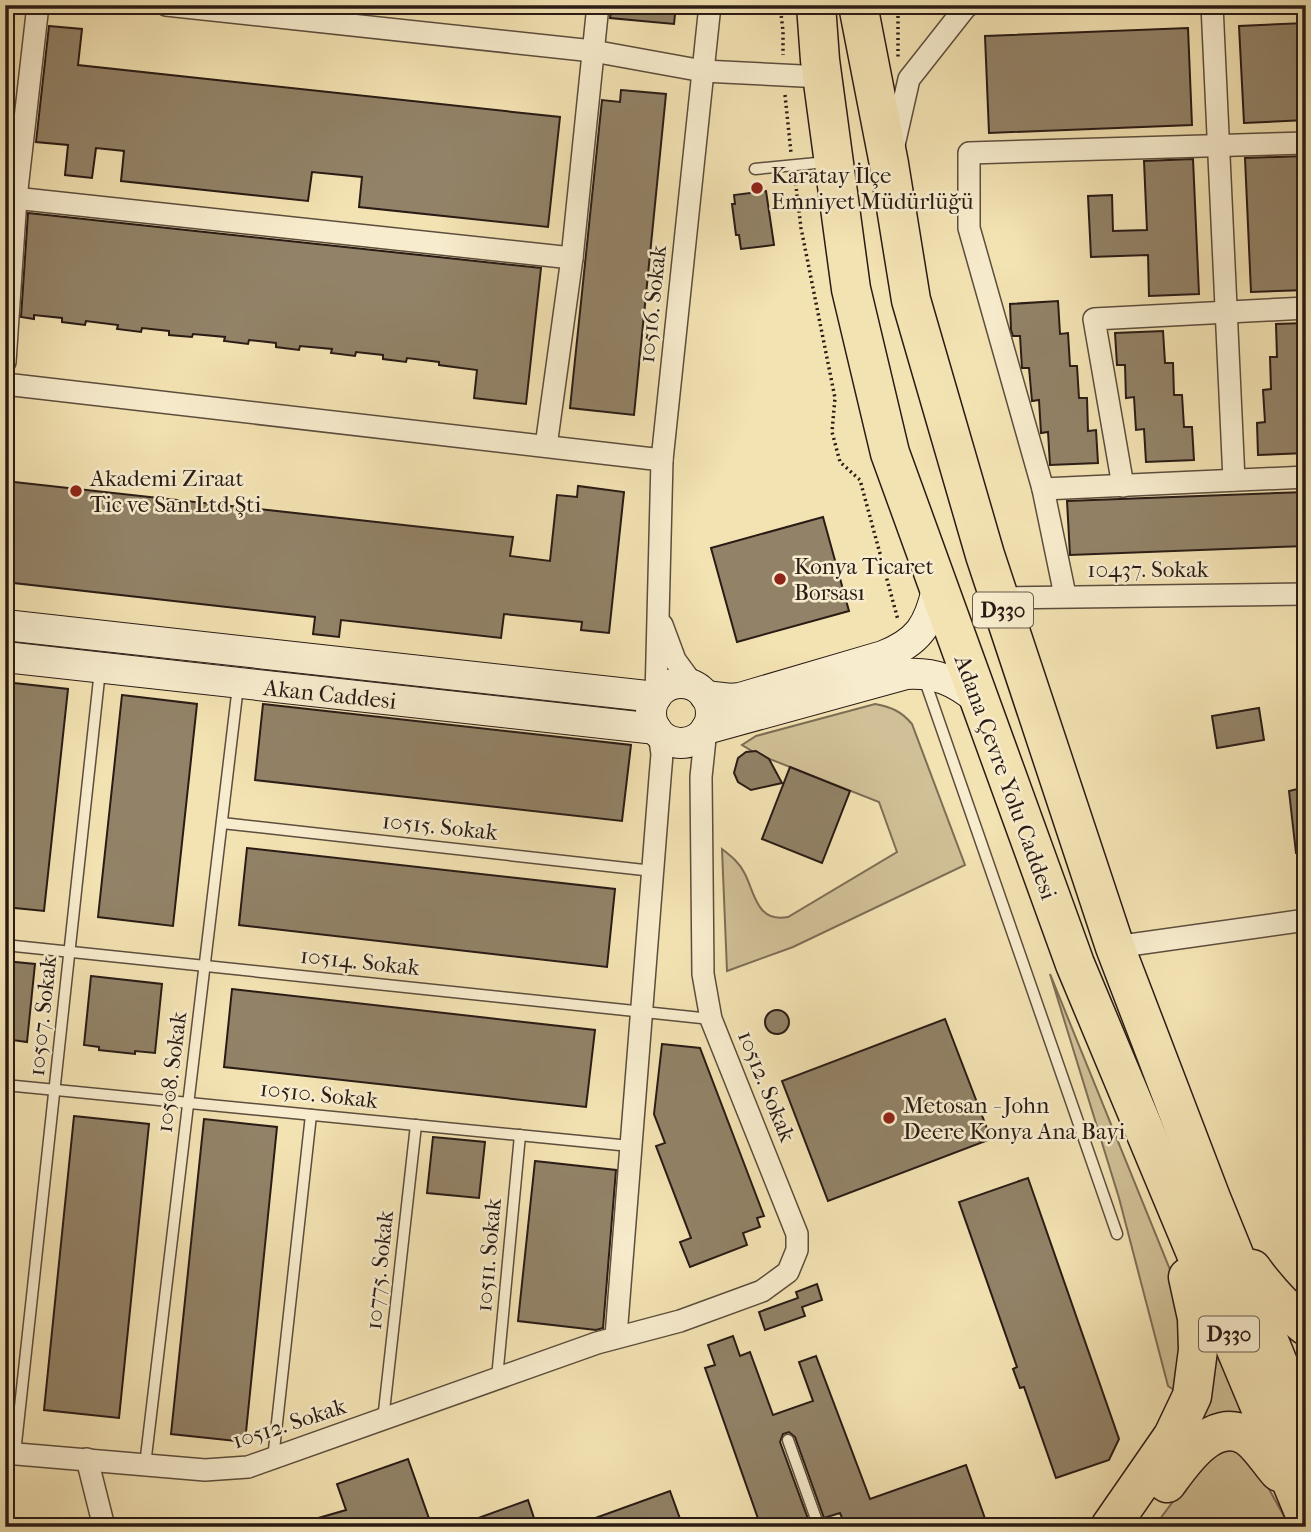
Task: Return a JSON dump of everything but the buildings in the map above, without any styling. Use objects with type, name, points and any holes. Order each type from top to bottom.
[{"type":"highway","points":[[805,5],[821,69]]},
{"type":"highway","name":"Adana Çevre Yolu Caddesi","points":[[816,5],[821,69],[851,289],[890,453],[937,589],[1075,964],[1300,1504]]},
{"type":"highway","name":"Adana Çevre Yolu Caddesi","points":[[858,5],[886,74],[890,164],[911,300],[999,598],[1115,947],[1306,1432]]},
{"type":"highway","points":[[877,5],[886,74]]},
{"type":"highway","points":[[1110,1527],[1173,1436],[1192,1396],[1198,1350],[1198,1318],[1190,1283],[1152,1151]]},
{"type":"highway","points":[[1212,1198],[1247,1262],[1269,1293],[1306,1326]]},
{"type":"highway","points":[[1134,1527],[1195,1446],[1226,1432],[1245,1435],[1300,1504]]},
{"type":"street","points":[[5,362],[11,197],[38,5]]},
{"type":"street","points":[[166,5],[593,51],[703,71],[783,75],[821,69]]},
{"type":"street","points":[[546,446],[572,258],[598,5]]},
{"type":"street","name":"10516. Sokak","points":[[656,697],[662,460],[710,5]]},
{"type":"street","points":[[890,164],[909,79],[969,5]]},
{"type":"street","points":[[1212,5],[1234,480]]},
{"type":"street","points":[[1065,595],[1043,489],[969,228],[969,153],[1306,143]]},
{"type":"street","points":[[11,197],[572,258]]},
{"type":"street","points":[[1123,486],[1094,319],[1306,308]]},
{"type":"street","points":[[5,383],[662,460]]},
{"type":"street","points":[[1043,489],[1306,477]]},
{"type":"street","points":[[616,1336],[661,766],[657,731],[652,716],[656,697],[662,690],[674,684],[731,699],[740,698],[883,656],[914,640],[933,610],[937,589]]},
{"type":"street","name":"10437. Sokak","points":[[999,598],[1065,595],[1303,594]]},
{"type":"street","points":[[657,610],[675,660],[699,691],[711,715],[706,729],[695,740],[685,743],[670,741],[657,731]]},
{"type":"street","name":"Akan Caddesi","points":[[5,625],[656,697]]},
{"type":"street","name":"Akan Caddesi","points":[[5,657],[657,731]]},
{"type":"street","points":[[706,729],[892,677],[923,673],[953,682],[977,699]]},
{"type":"street","name":"10512. Sokak","points":[[10,1453],[227,1470],[248,1467],[616,1336],[680,1321],[762,1291],[788,1272],[797,1250],[797,1234],[711,1018],[703,974],[701,777],[706,729]]},
{"type":"street","points":[[1115,947],[1306,920]]},
{"type":"street","points":[[87,1459],[104,1527]]},
{"type":"lane","points":[[755,169],[834,162]]},
{"type":"lane","name":"10507. Sokak","points":[[10,1453],[55,1089],[101,667]]},
{"type":"lane","points":[[923,673],[1117,1234]]},
{"type":"lane","name":"10508. Sokak","points":[[145,1465],[239,684]]},
{"type":"lane","name":"10515. Sokak","points":[[222,823],[653,871]]},
{"type":"lane","name":"10514. Sokak","points":[[5,945],[711,1018]]},
{"type":"lane","name":"10510. Sokak","points":[[5,1084],[630,1146]]},
{"type":"lane","points":[[273,1459],[311,1115]]},
{"type":"lane","name":"10775. Sokak","points":[[383,1420],[416,1125]]},
{"type":"lane","name":"10511. Sokak","points":[[497,1378],[520,1135]]},
{"type":"lane","points":[[788,1440],[819,1527]]},
{"type":"path","points":[[780,5],[783,75],[801,228],[835,398],[832,432],[840,462],[860,480],[898,619],[894,637],[900,649]]},
{"type":"path","points":[[886,74],[898,5]]},
{"type":"shaded area","points":[[875,704],[895,710],[912,724],[965,865],[793,947],[727,971],[722,849],[741,866],[763,911],[778,918],[788,917],[897,852],[879,802],[757,754],[742,745],[756,736]]},
{"type":"shaded area","points":[[1050,974],[1173,1277],[1181,1306],[1180,1394],[1168,1386],[1119,1198]]},
{"type":"shaded area","points":[[1214,1350],[1251,1423],[1203,1425],[1196,1415]]},
{"type":"shaded area","points":[[1233,1446],[1264,1480],[1290,1527],[1154,1527],[1212,1449]]},
{"type":"place","name":"Karatay İlçe Emniyet Müdürlüğü","points":[[757,188]]},
{"type":"place","name":"Akademi Ziraat Tic ve San Ltd Şti","points":[[76,491]]},
{"type":"place","name":"Konya Ticaret Borsası","points":[[780,579]]},
{"type":"place","name":"Metosan - John Deere Konya Ana Bayi","points":[[889,1118]]}]
